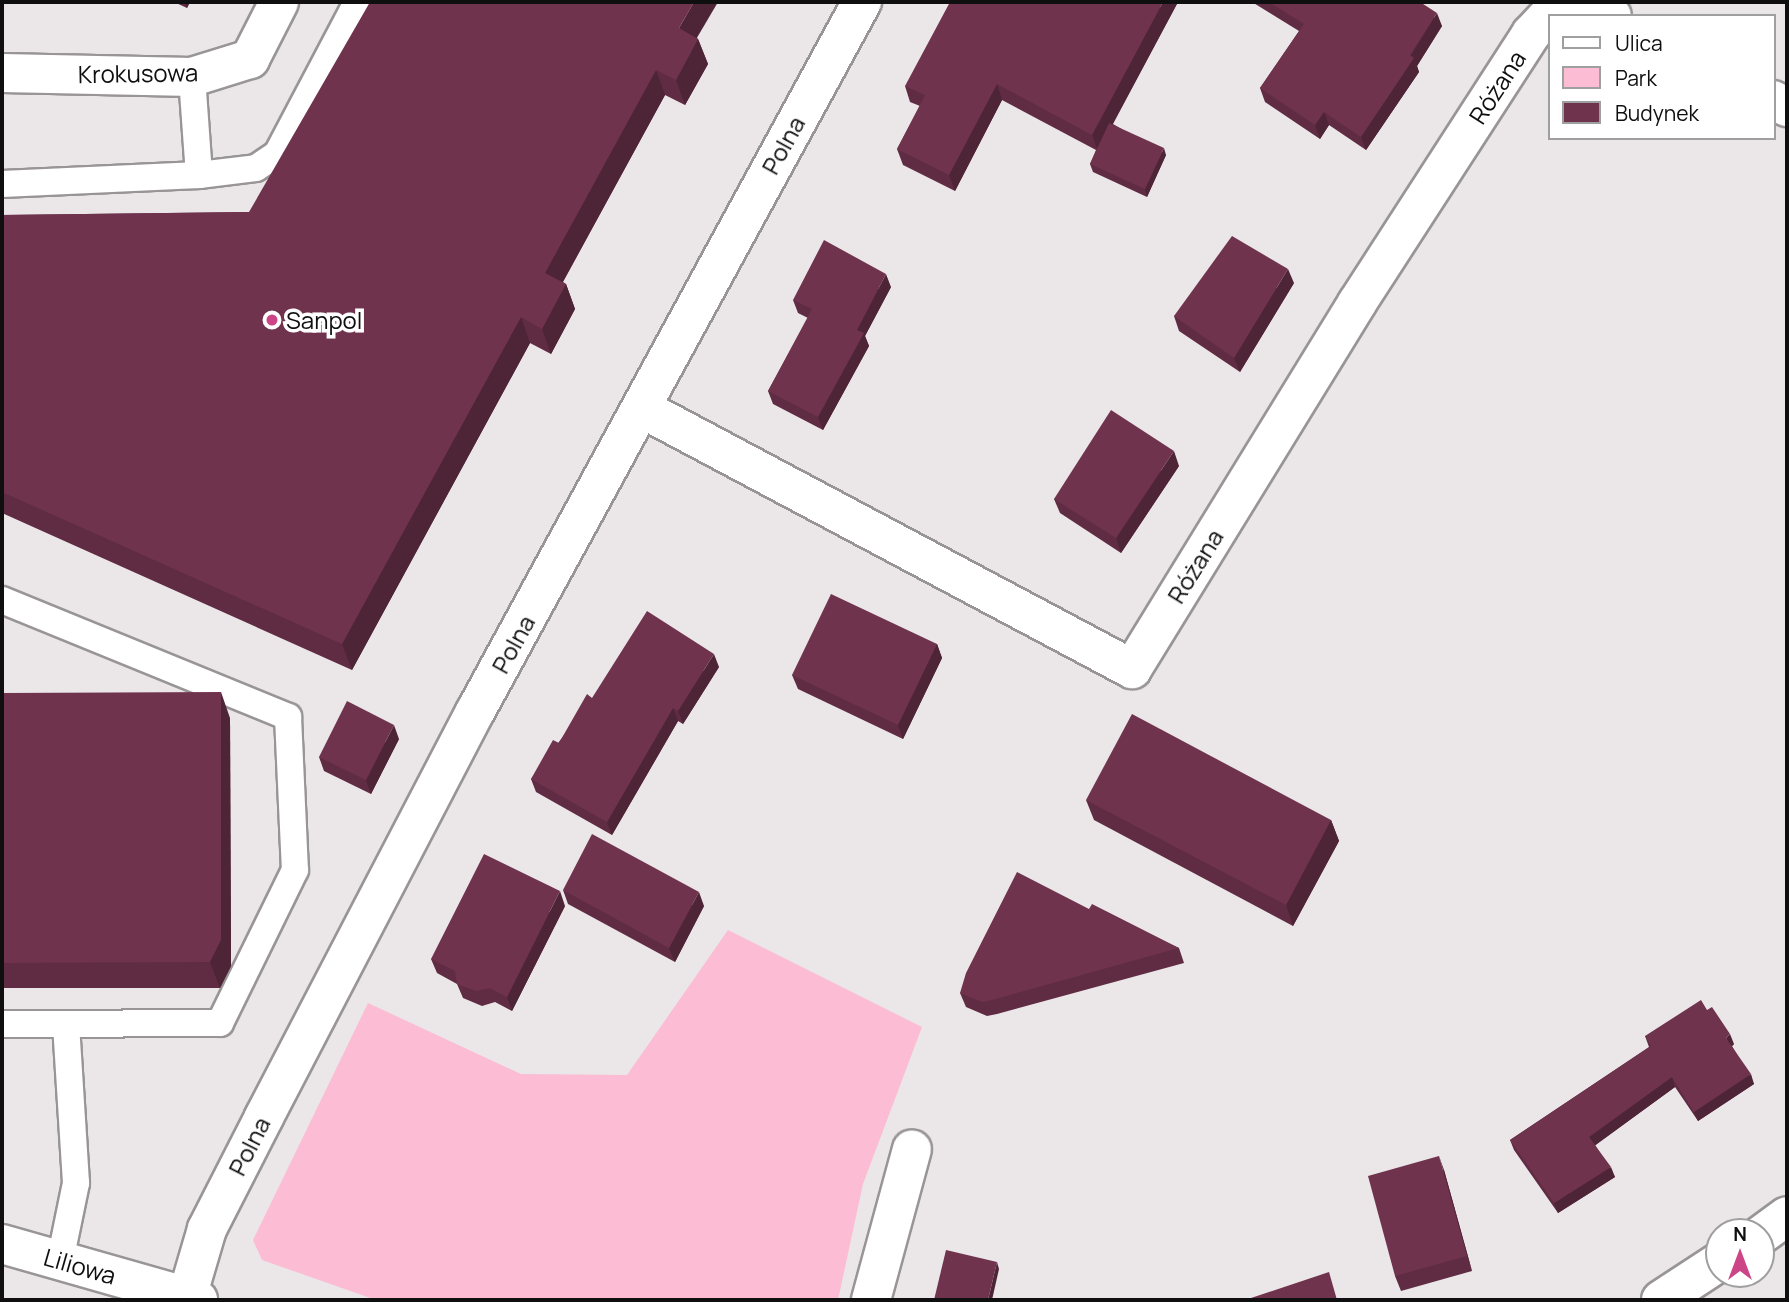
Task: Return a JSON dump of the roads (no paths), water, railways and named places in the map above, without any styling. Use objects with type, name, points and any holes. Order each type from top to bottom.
[{"type":"street","name":"Krokusowa","points":[[2,73],[192,77],[250,59],[279,2]]},
{"type":"street","name":"Polna","points":[[193,1298],[207,1229],[264,1117],[475,712],[643,409],[862,2]]},
{"type":"street","points":[[1585,2],[1608,14]]},
{"type":"street","name":"Różana","points":[[643,409],[1132,669],[1357,303],[1531,34],[1548,16]]},
{"type":"street","points":[[871,1300],[912,1149]]},
{"type":"street","name":"Liliowa","points":[[2,1244],[193,1298]]},
{"type":"street","points":[[1661,1300],[1705,1271]]},
{"type":"lane","points":[[2,184],[199,175],[256,168],[277,154],[357,2]]},
{"type":"lane","points":[[192,77],[199,175]]},
{"type":"lane","points":[[2,600],[288,717],[295,870],[220,1023],[2,1024]]},
{"type":"lane","points":[[60,1261],[76,1183],[66,1024]]},
{"type":"place","name":"Sanpol","points":[[272,320]]}]
